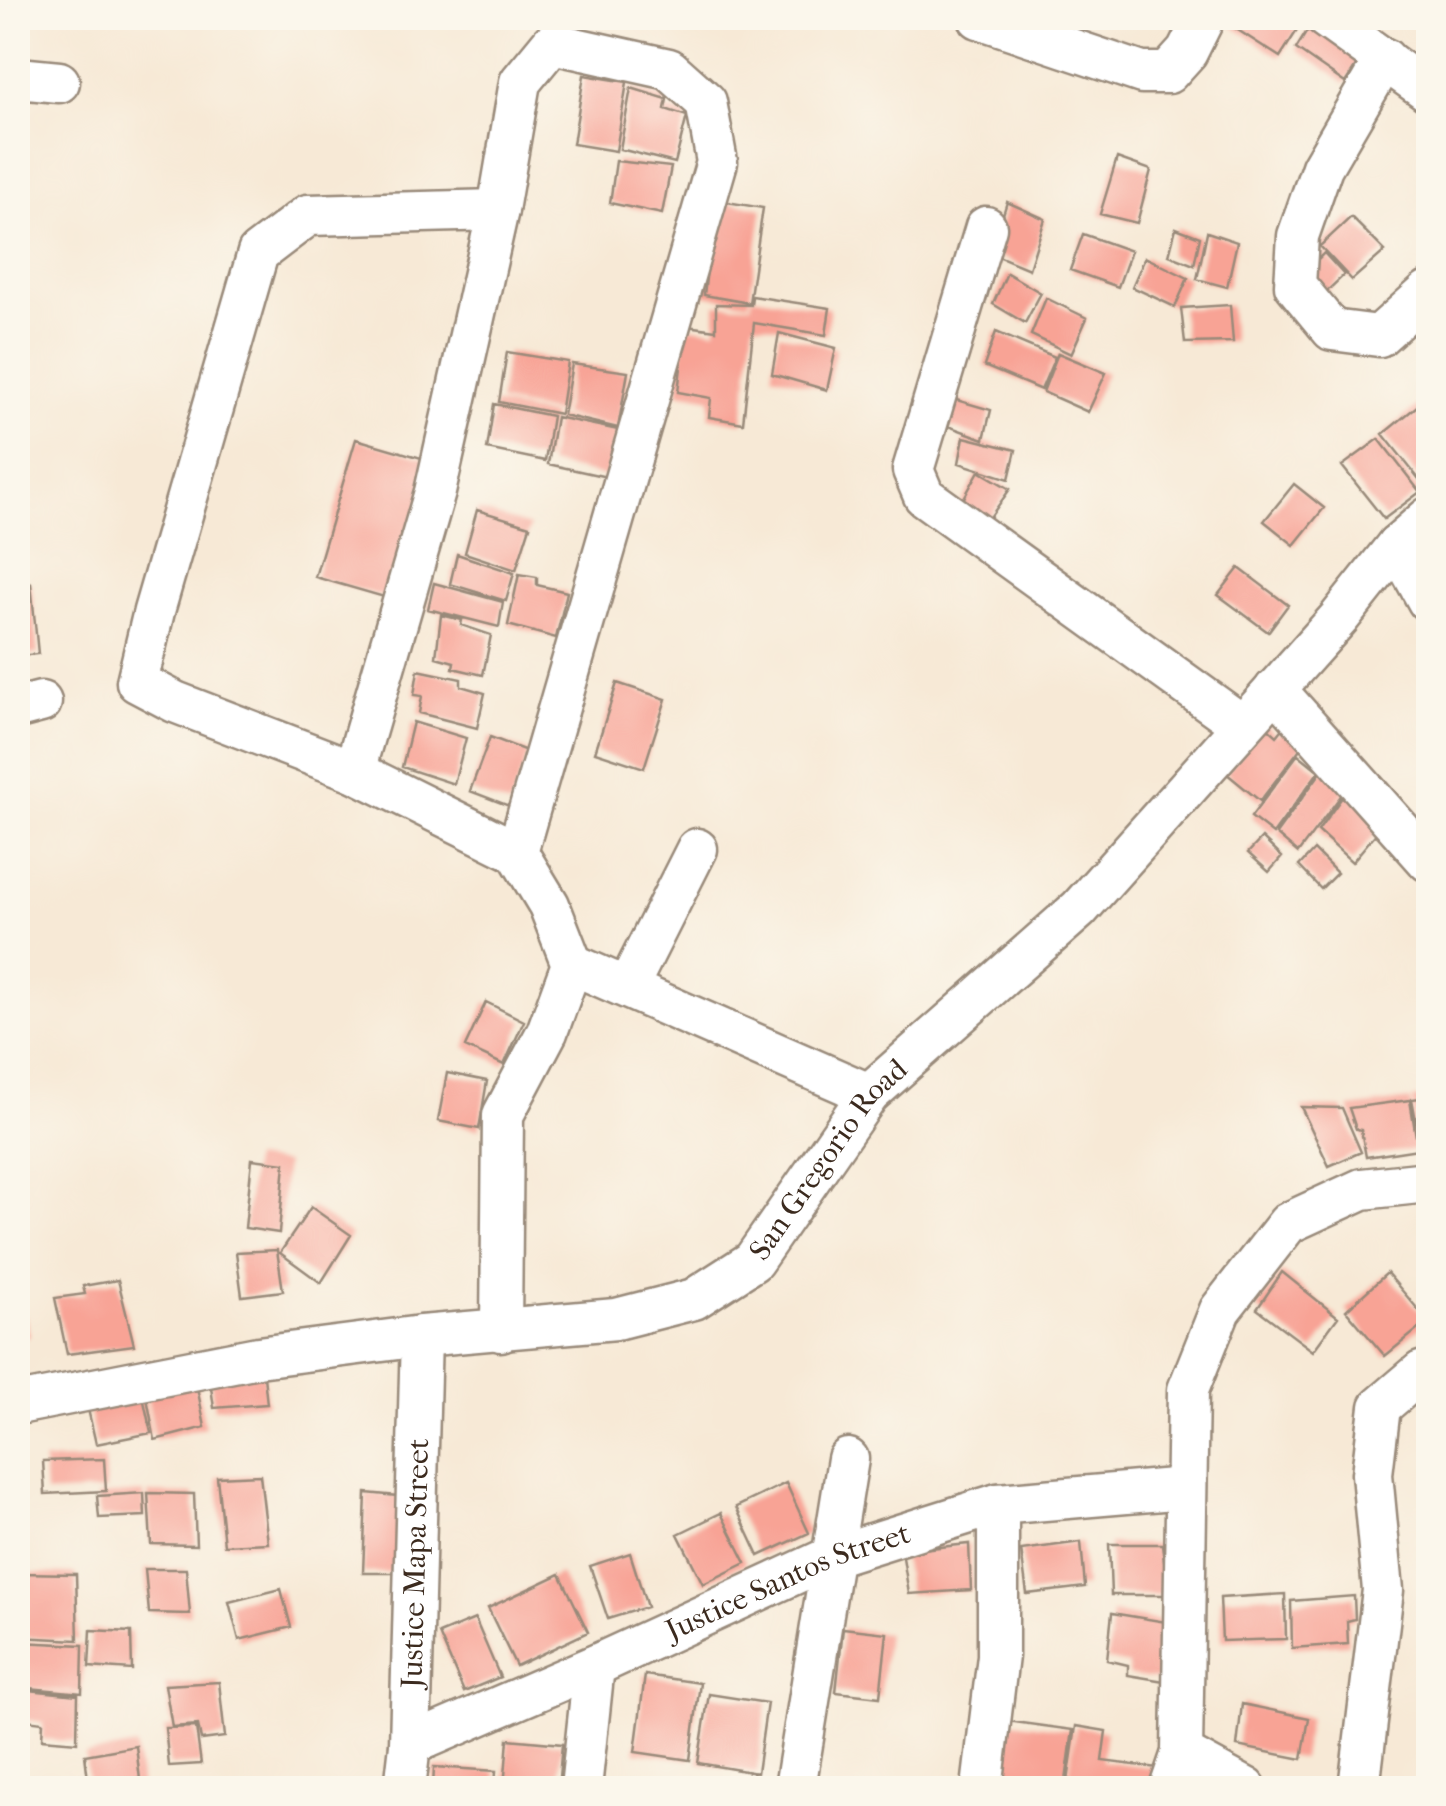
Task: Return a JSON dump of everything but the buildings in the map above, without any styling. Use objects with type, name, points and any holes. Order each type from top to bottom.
[{"type":"street","points":[[996,20],[1142,74],[1168,73],[1187,52],[1204,18]]},
{"type":"street","points":[[1326,18],[1428,91]]},
{"type":"street","points":[[354,770],[434,492],[498,210],[520,82],[552,43],[669,69],[706,102],[717,162],[517,852]]},
{"type":"street","points":[[1384,60],[1322,167],[1298,236],[1294,285],[1332,330],[1379,336],[1428,292]]},
{"type":"street","points":[[18,78],[58,82]]},
{"type":"street","points":[[498,210],[308,214],[258,252],[154,611],[138,682],[175,702],[354,770],[517,852],[549,904],[572,964],[547,1032],[503,1115],[501,1332]]},
{"type":"street","points":[[986,228],[914,470],[924,496],[1242,725]]},
{"type":"street","name":"San Gregorio Road","points":[[18,1404],[258,1357],[421,1336],[616,1320],[694,1298],[753,1261],[869,1094],[1079,909],[1339,618],[1397,546],[1428,518]]},
{"type":"street","points":[[1397,546],[1428,601]]},
{"type":"street","points":[[1274,689],[1428,861]]},
{"type":"street","points":[[628,986],[697,849]]},
{"type":"street","points":[[572,964],[869,1094]]},
{"type":"street","points":[[1246,1788],[1176,1771],[1188,1390],[1220,1310],[1288,1223],[1362,1190],[1428,1182]]},
{"type":"street","name":"Justice Mapa Street","points":[[405,1788],[410,1745],[421,1336]]},
{"type":"street","points":[[1360,1788],[1384,1590],[1372,1474],[1380,1407],[1428,1370]]},
{"type":"street","points":[[796,1788],[848,1459]]},
{"type":"street","name":"Justice Santos Street","points":[[410,1745],[833,1556],[998,1504],[1185,1488]]},
{"type":"street","points":[[982,1788],[998,1656],[998,1504]]},
{"type":"street","points":[[580,1788],[594,1666]]}]
